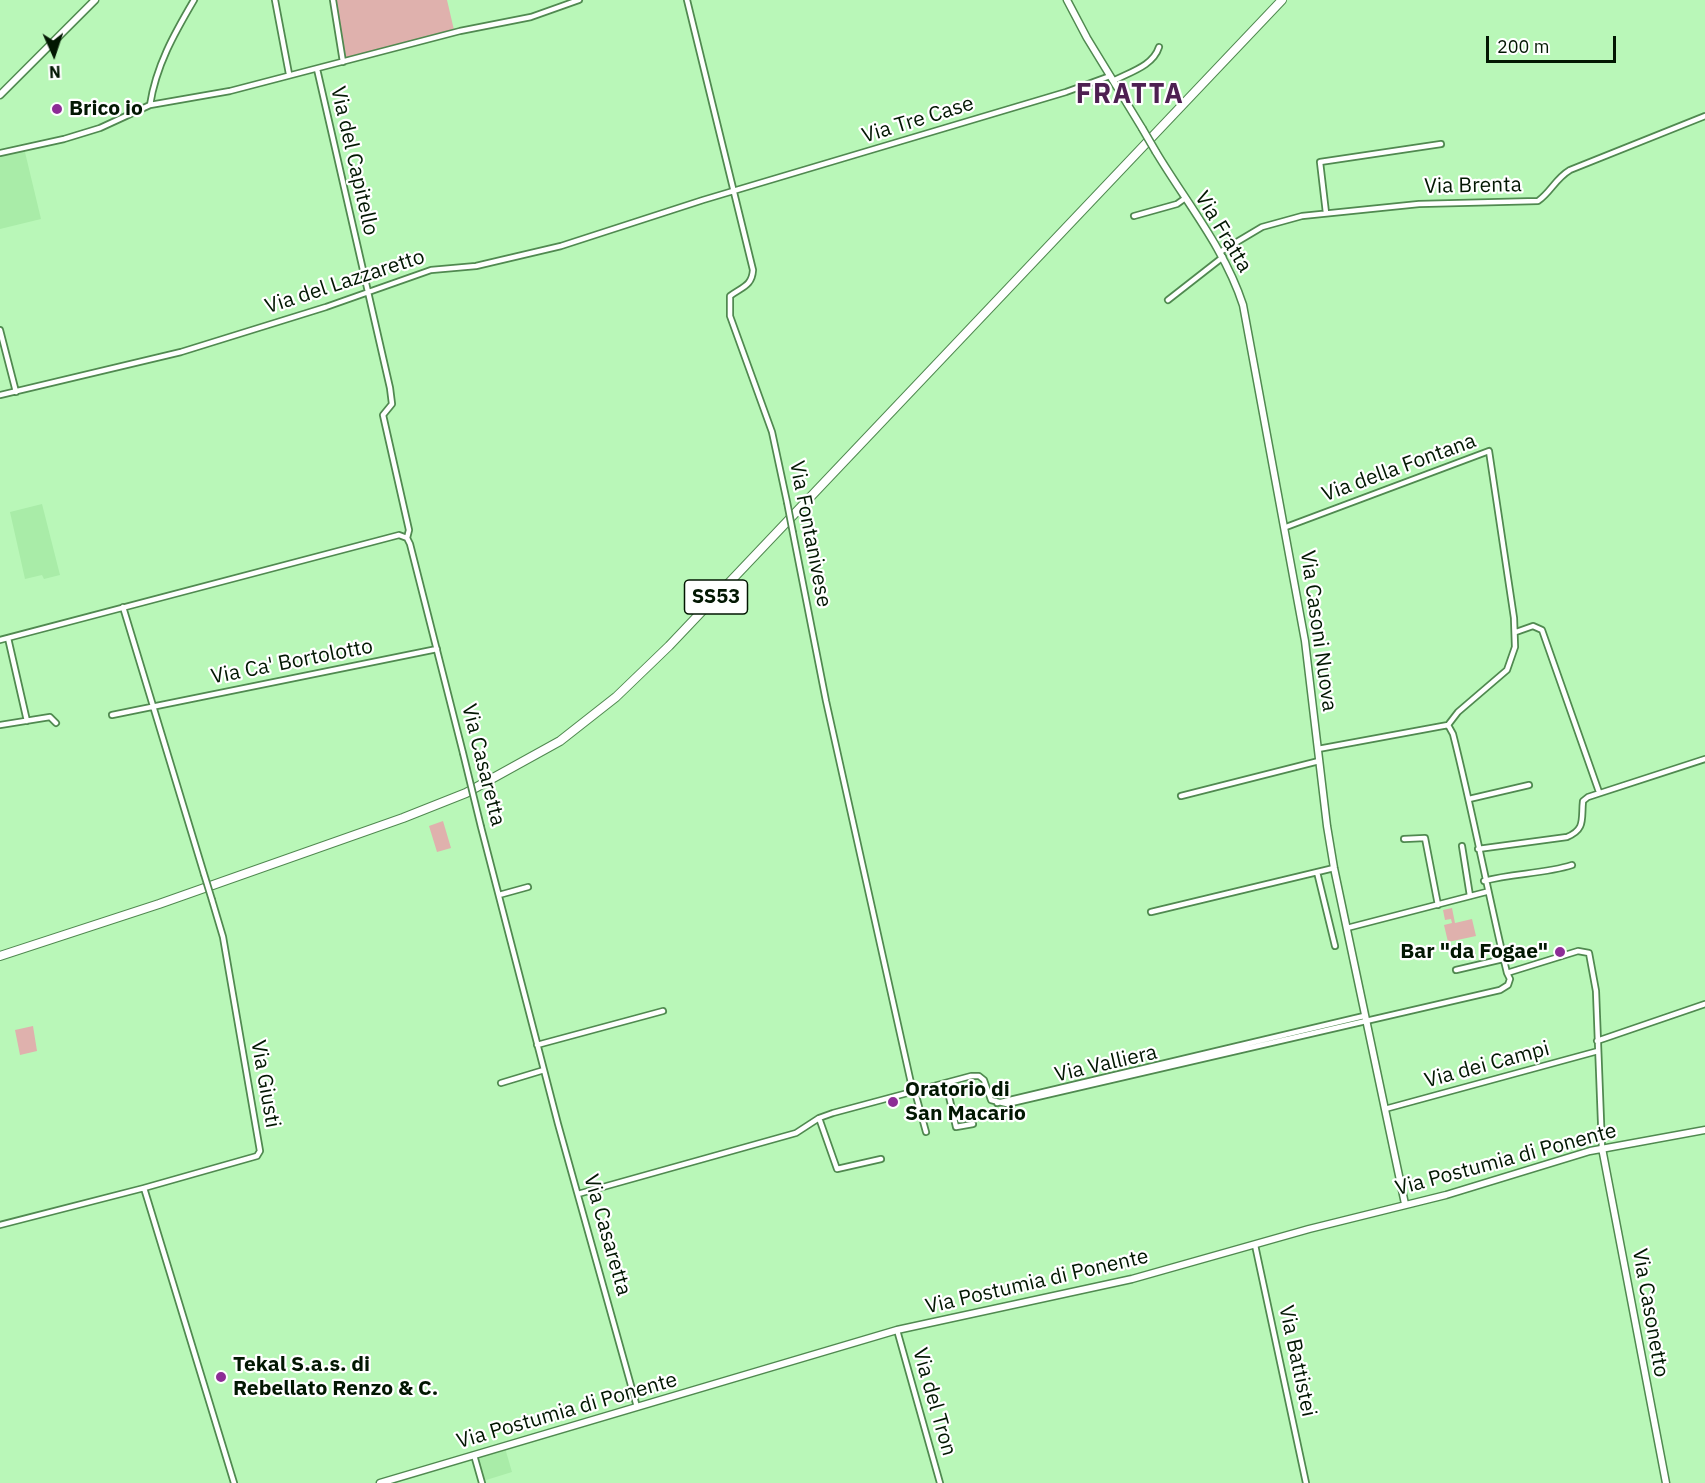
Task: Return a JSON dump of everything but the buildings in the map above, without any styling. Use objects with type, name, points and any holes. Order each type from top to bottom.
[{"type":"highway","name":"SS53","points":[[0,956],[92,927],[439,805],[511,770],[575,729],[616,697],[669,646],[1281,0]]},
{"type":"main road","points":[[0,95],[95,0]]},
{"type":"main road","name":"Via Fratta","points":[[1067,0],[1184,199],[1222,254],[1234,278],[1243,304],[1282,507]]},
{"type":"main road","name":"Via Casoni Nuova","points":[[1282,507],[1311,680],[1319,761],[1334,868],[1405,1204]]},
{"type":"main road","name":"Via Postumia di Ponente","points":[[380,1483],[897,1330],[1132,1279],[1405,1204],[1446,1195],[1602,1148],[1705,1131]]},
{"type":"main road","name":"Via Casonetto","points":[[1602,1148],[1666,1483]]},
{"type":"street","points":[[150,105],[153,83],[163,55],[194,0]]},
{"type":"street","points":[[275,0],[289,74]]},
{"type":"street","points":[[333,0],[343,62]]},
{"type":"street","points":[[0,153],[64,139],[100,128],[150,105],[230,91],[460,31],[531,17],[579,0]]},
{"type":"street","name":"Via Fontanivese","points":[[687,0],[753,270],[753,279],[746,287],[730,296],[728,303],[730,316],[772,432],[826,701],[914,1092],[926,1132]]},
{"type":"street","name":"Via Tre Case","points":[[734,191],[1112,79],[1149,62],[1156,56],[1159,47]]},
{"type":"street","name":"Via del Capitello","points":[[317,69],[341,182],[370,292],[390,388],[392,404],[383,415],[409,530],[407,538]]},
{"type":"street","name":"Via Brenta","points":[[1168,300],[1222,254],[1262,227],[1302,216],[1419,204],[1538,201],[1546,195],[1559,177],[1570,170],[1705,116]]},
{"type":"street","name":"Via Brenta","points":[[1326,213],[1320,162],[1441,144]]},
{"type":"street","name":"Via del Lazzaretto","points":[[0,396],[181,352],[370,292],[431,270],[476,266],[561,246],[734,191]]},
{"type":"street","points":[[1134,216],[1164,209],[1184,199]]},
{"type":"street","points":[[0,330],[16,392]]},
{"type":"street","name":"Via della Fontana","points":[[1286,527],[1489,452],[1516,632],[1512,661],[1507,670],[1458,712],[1448,725]]},
{"type":"street","points":[[0,640],[399,536],[407,538]]},
{"type":"street","name":"Via Casaretta","points":[[407,538],[537,1045],[637,1407]]},
{"type":"street","name":"Via Giusti","points":[[123,607],[223,937],[260,1151],[257,1156],[144,1188]]},
{"type":"street","points":[[1516,632],[1533,626],[1542,630],[1599,792]]},
{"type":"street","points":[[9,638],[27,721]]},
{"type":"street","name":"Via Ca' Bortolotto","points":[[112,715],[153,705],[313,676],[436,649]]},
{"type":"street","points":[[0,725],[50,717],[56,723]]},
{"type":"street","points":[[1318,748],[1448,725],[1453,734],[1470,798],[1486,892],[1507,973],[1578,951],[1589,953],[1596,991],[1602,1148]]},
{"type":"street","points":[[1478,849],[1567,837],[1579,832],[1583,825],[1583,801],[1599,792],[1705,759]]},
{"type":"street","points":[[1181,796],[1319,761]]},
{"type":"street","points":[[1470,798],[1529,785]]},
{"type":"street","points":[[1404,839],[1425,838],[1438,905]]},
{"type":"street","points":[[1462,846],[1470,896]]},
{"type":"street","points":[[1484,881],[1507,874],[1558,870],[1572,865]]},
{"type":"street","points":[[1151,912],[1334,868]]},
{"type":"street","points":[[1317,872],[1335,946]]},
{"type":"street","points":[[499,895],[528,887]]},
{"type":"street","points":[[1347,928],[1486,892]]},
{"type":"street","points":[[1456,970],[1503,959]]},
{"type":"street","name":"Via Valliera","points":[[946,1083],[980,1076],[984,1080],[990,1100],[997,1103],[1364,1017],[1500,990],[1508,985],[1507,973]]},
{"type":"street","points":[[1597,1041],[1705,1004]]},
{"type":"street","points":[[537,1045],[663,1011]]},
{"type":"street","name":"Via dei Campi","points":[[1385,1109],[1598,1051]]},
{"type":"street","points":[[501,1083],[544,1071]]},
{"type":"street","points":[[578,1194],[796,1133],[819,1118],[946,1083],[956,1127],[973,1124]]},
{"type":"street","points":[[819,1118],[837,1169],[881,1159]]},
{"type":"street","points":[[0,1225],[144,1188],[234,1483]]},
{"type":"street","name":"Via Battistei","points":[[1255,1245],[1306,1483]]},
{"type":"street","name":"Via del Tron","points":[[897,1330],[940,1483]]},
{"type":"street","points":[[474,1455],[482,1483]]},
{"type":"shaded area","points":[[335,0],[447,0],[454,30],[346,58]]},
{"type":"shaded area","points":[[24,148],[41,219],[0,229],[0,154]]},
{"type":"shaded area","points":[[42,504],[60,575],[44,579],[42,575],[25,579],[10,512]]},
{"type":"shaded area","points":[[443,821],[451,848],[437,852],[429,826]]},
{"type":"shaded area","points":[[1452,908],[1455,923],[1472,919],[1476,936],[1448,942],[1444,925],[1452,923],[1451,919],[1445,920],[1443,910]]},
{"type":"shaded area","points":[[33,1026],[37,1051],[20,1055],[15,1030]]},
{"type":"shaded area","points":[[505,1448],[512,1472],[483,1481],[478,1460],[480,1455]]},
{"type":"place","name":"Brico io","points":[[57,109]]},
{"type":"place","name":"Bar \"da Fogae\"","points":[[1560,952]]},
{"type":"place","name":"Oratorio di San Macario","points":[[893,1102]]},
{"type":"place","name":"Tekal S.a.s. di Rebellato Renzo & C.","points":[[221,1377]]},
{"type":"district","name":"FRATTA","points":[[1130,95]]}]
